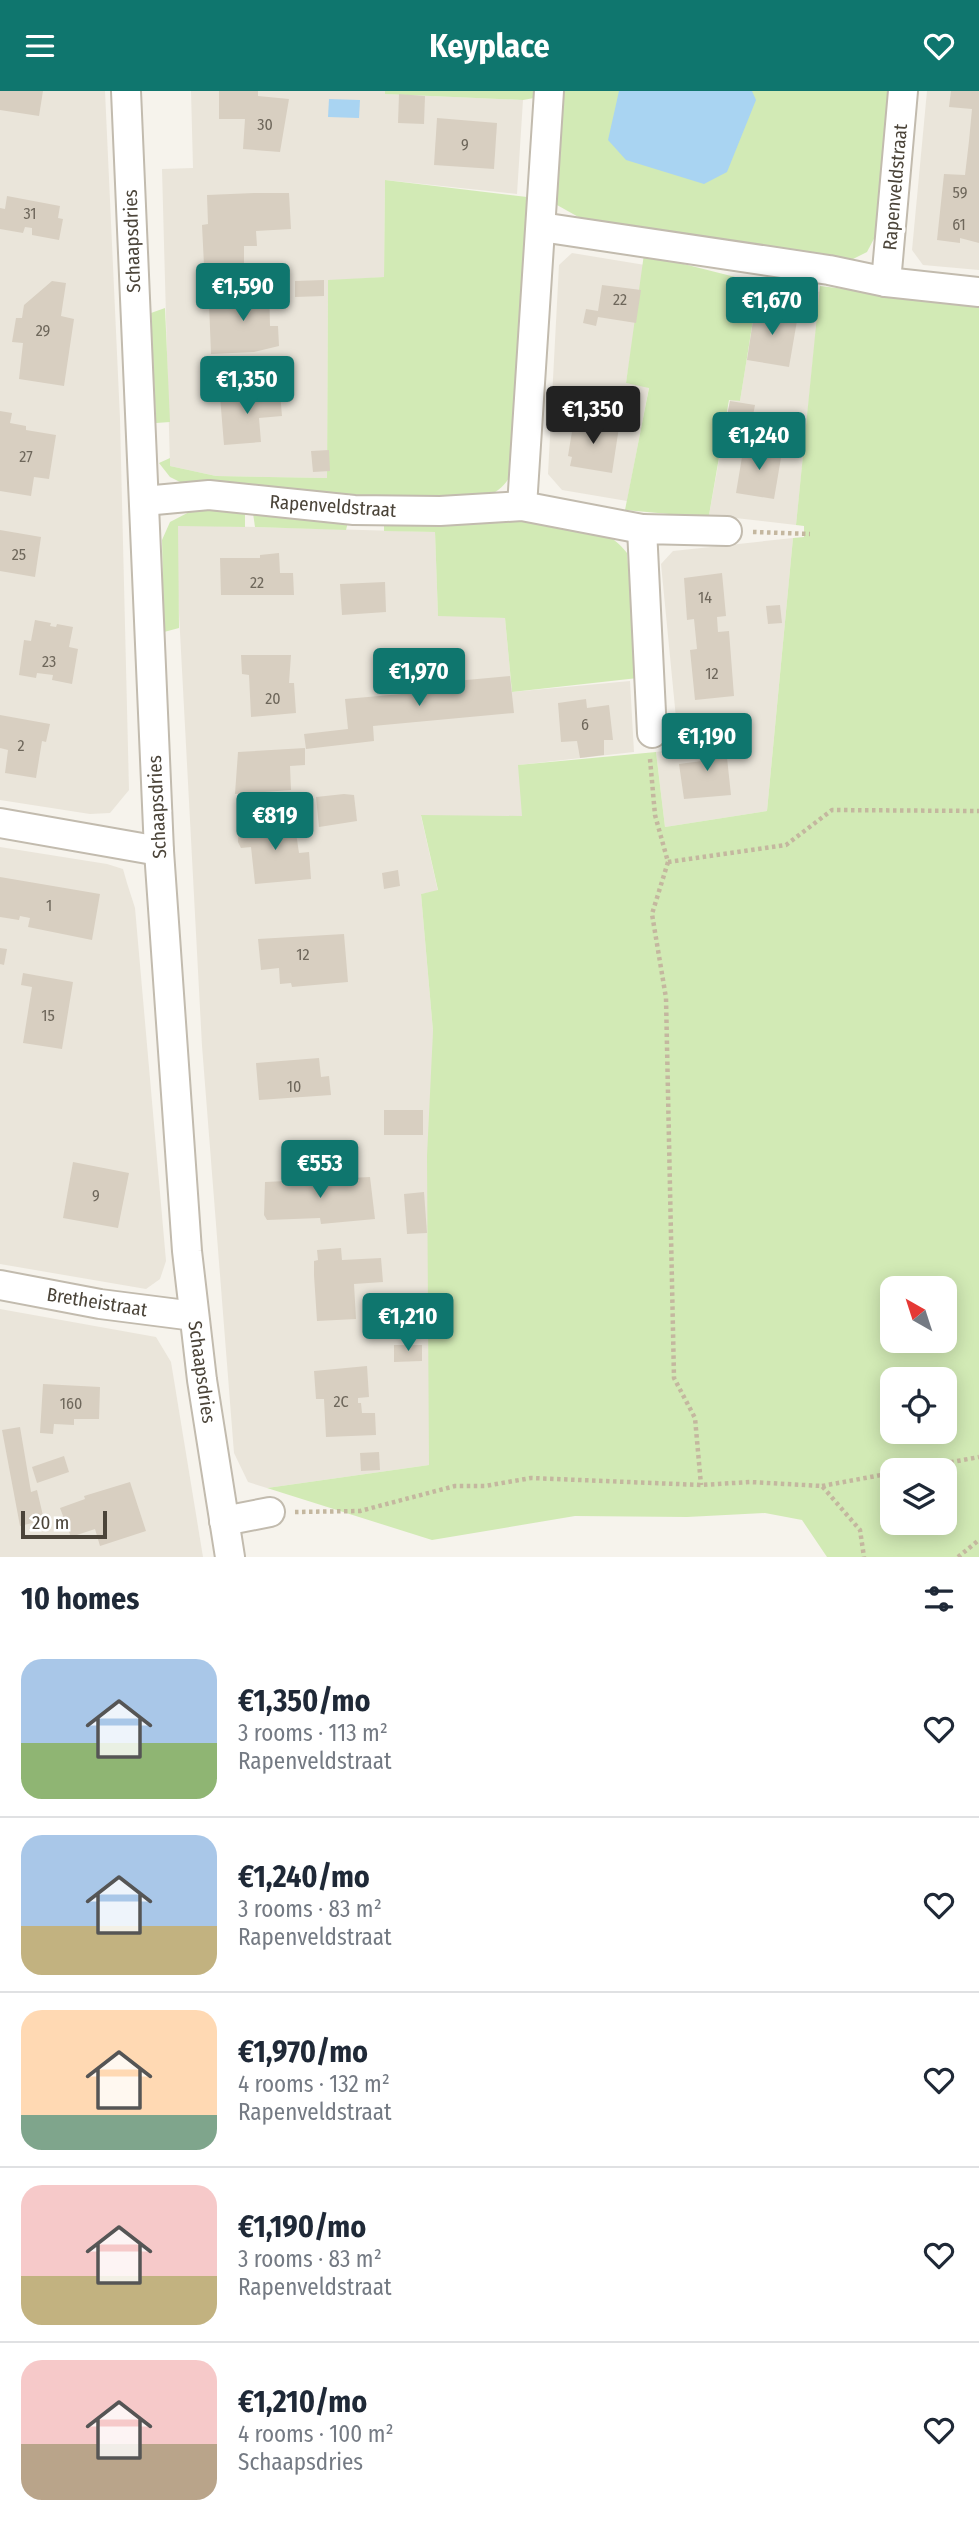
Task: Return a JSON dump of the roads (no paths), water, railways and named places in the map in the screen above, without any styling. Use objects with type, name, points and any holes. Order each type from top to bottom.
[{"type":"street","name":"Schaapsdries","points":[[126,91],[159,851],[194,1316],[230,1557]]},
{"type":"street","points":[[522,506],[549,91]]},
{"type":"street","name":"Rapenveldstraat","points":[[886,282],[903,91]]},
{"type":"street","points":[[541,227],[830,270],[886,282],[979,292]]},
{"type":"street","name":"Rapenveldstraat","points":[[144,501],[209,495],[354,510],[440,511],[522,506],[642,529],[727,531]]},
{"type":"street","points":[[642,529],[652,733]]},
{"type":"street","points":[[0,823],[159,851]]},
{"type":"street","name":"Bretheistraat","points":[[0,1285],[100,1304],[194,1316]]},
{"type":"street","points":[[225,1521],[270,1512]]},
{"type":"water","points":[[619,91],[752,91],[756,100],[727,172],[704,184],[626,160],[608,140]]},
{"type":"water","points":[[329,99],[360,100],[359,118],[328,117]]}]
